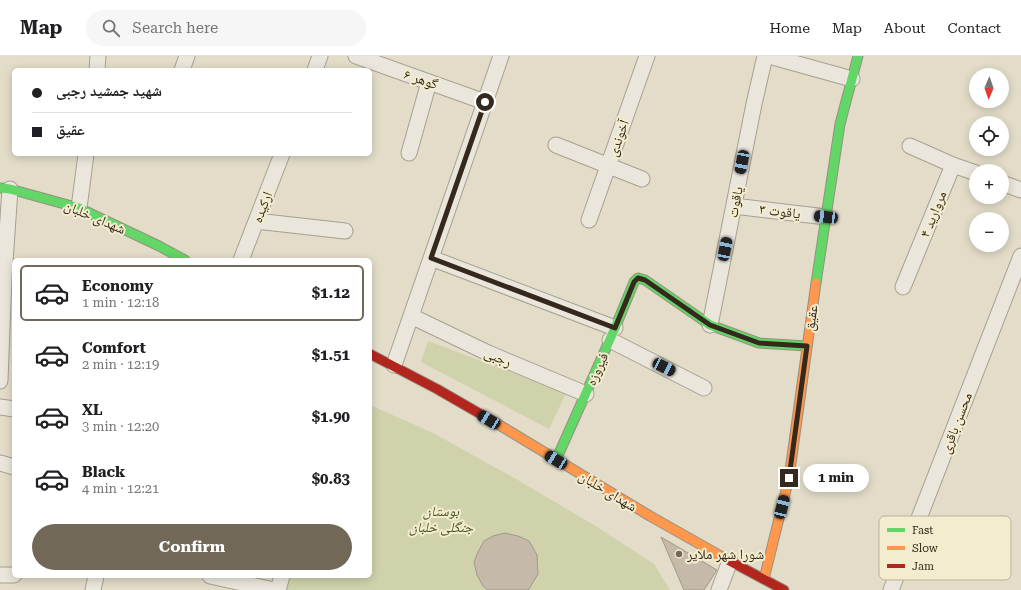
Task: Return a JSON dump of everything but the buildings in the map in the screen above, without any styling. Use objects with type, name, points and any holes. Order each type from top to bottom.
[{"type":"street","points":[[97,68],[98,56]]},
{"type":"street","points":[[183,68],[187,56]]},
{"type":"street","points":[[316,68],[320,56]]},
{"type":"street","name":"گوهر ۶","points":[[356,56],[485,102]]},
{"type":"street","points":[[394,365],[501,56]]},
{"type":"street","name":"آخوندی","points":[[589,220],[647,56]]},
{"type":"street","name":"یاقوت","points":[[710,325],[754,104],[766,56]]},
{"type":"street","points":[[770,56],[852,79]]},
{"type":"street","name":"عقیق","points":[[764,579],[789,478],[840,124],[858,56]]},
{"type":"street","points":[[409,153],[429,82]]},
{"type":"street","points":[[556,145],[642,179]]},
{"type":"street","points":[[910,146],[969,171]]},
{"type":"street","points":[[79,208],[86,156]]},
{"type":"street","name":"ارکیده","points":[[242,258],[281,156]]},
{"type":"street","name":"مروارید ۴","points":[[903,287],[953,165]]},
{"type":"street","points":[[1009,186],[1021,190]]},
{"type":"street","points":[[0,381],[5,295],[5,189]]},
{"type":"street","name":"شهدای خلبان","points":[[5,189],[79,208],[159,246],[177,258]]},
{"type":"street","name":"یاقوت ۳","points":[[734,206],[826,217]]},
{"type":"street","points":[[256,221],[345,231]]},
{"type":"street","name":"محسن باقری","points":[[921,516],[1016,284],[1021,256]]},
{"type":"street","points":[[431,258],[613,334],[704,388]]},
{"type":"street","name":"فیروزه","points":[[556,460],[613,334],[634,282],[638,278],[645,280],[710,325]]},
{"type":"street","name":"رجبی","points":[[411,316],[488,353],[586,394]]},
{"type":"street","points":[[710,325],[759,343],[807,346]]},
{"type":"street","name":"شهدای خلبان","points":[[372,355],[394,365],[476,412],[632,506],[784,590]]},
{"type":"street","points":[[0,407],[12,409]]},
{"type":"street","points":[[0,463],[12,466]]},
{"type":"street","points":[[719,590],[730,561]]},
{"type":"street","points":[[0,575],[12,575]]},
{"type":"street","points":[[93,590],[96,578]]},
{"type":"street","points":[[219,578],[274,590]]},
{"type":"street","points":[[278,590],[281,578]]},
{"type":"street","name":"محسن باقری","points":[[891,590],[895,580]]},
{"type":"green space","points":[[428,341],[566,393],[549,429],[421,362]]},
{"type":"green space","name":"بوستان جنگلی خلبان","points":[[372,406],[433,433],[516,479],[597,527],[654,564],[670,590],[284,590],[287,578],[372,578]]},
{"type":"traffic: fast","points":[[816,283],[840,124],[858,56]]},
{"type":"traffic: fast","points":[[0,188],[10,189],[79,208],[181,258]]},
{"type":"traffic: fast","points":[[556,460],[634,282],[638,278],[645,280],[710,325],[759,343],[807,346]]},
{"type":"traffic: slow","points":[[764,579],[789,478],[816,283]]},
{"type":"traffic: slow","points":[[496,423],[650,516],[726,559]]},
{"type":"traffic: jam","points":[[372,355],[437,389],[496,423]]},
{"type":"traffic: jam","points":[[726,559],[784,590]]},
{"type":"place","name":"شورا شهر ملایر","points":[[679,554]]},
{"type":"route","points":[[485,102],[431,258],[615,328],[634,282],[638,278],[645,280],[710,325],[759,343],[807,346],[789,478]]}]
